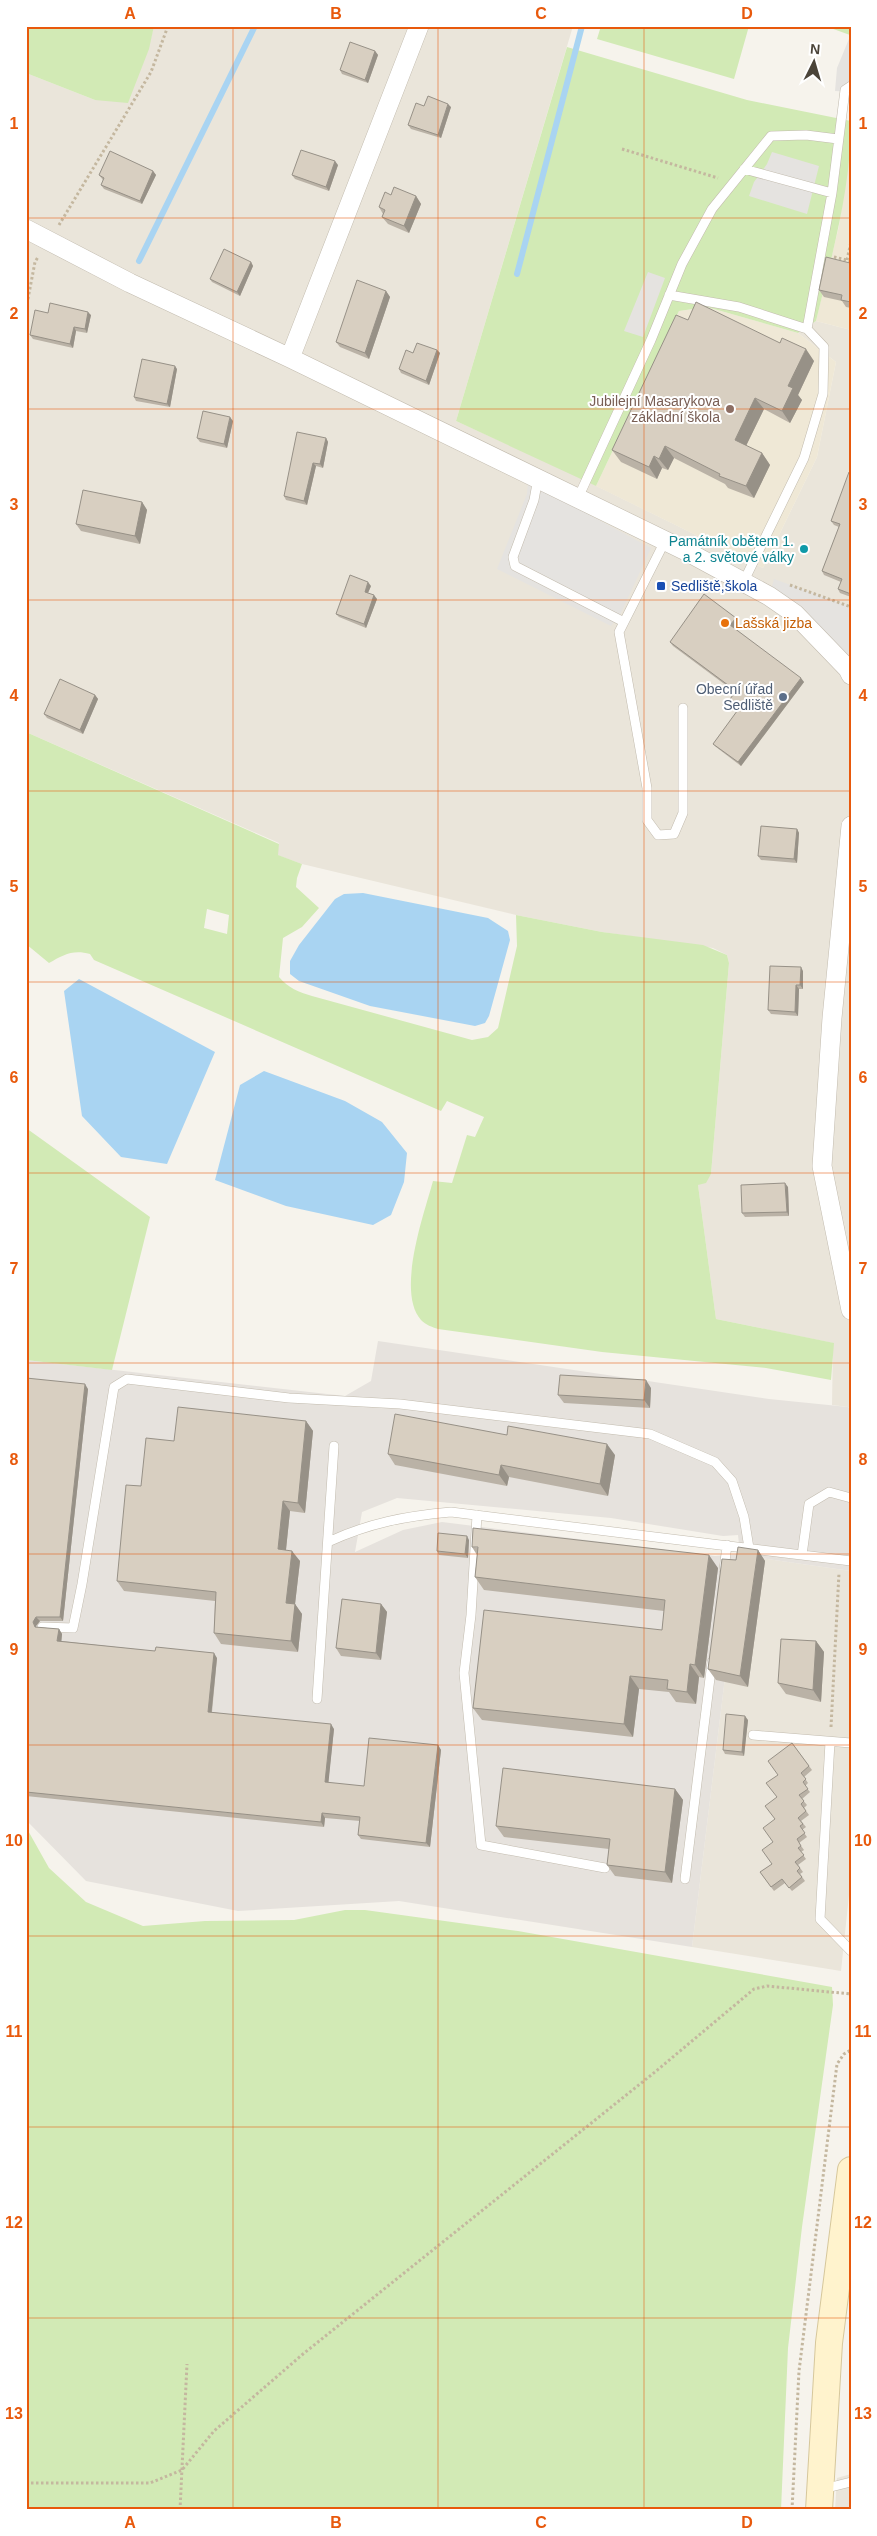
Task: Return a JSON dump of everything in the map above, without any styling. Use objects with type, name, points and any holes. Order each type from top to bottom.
[{"type":"main road","points":[[820,2499],[829,2343],[851,2170]]},
{"type":"street","points":[[290,358],[419,26]]},
{"type":"street","points":[[26,229],[130,283],[538,478],[665,541],[769,596],[794,614],[848,669],[851,675]]},
{"type":"street","points":[[851,826],[832,1018],[822,1166],[851,1310]]},
{"type":"lane","points":[[807,329],[832,193],[845,90],[851,86]]},
{"type":"lane","points":[[578,498],[651,340],[682,264],[712,209],[771,136],[806,135],[838,139]]},
{"type":"lane","points":[[744,169],[832,193]]},
{"type":"lane","points":[[669,295],[739,307],[807,329],[824,347],[823,394],[804,458],[743,583]]},
{"type":"lane","points":[[538,478],[534,500],[513,557],[515,566],[624,622]]},
{"type":"lane","points":[[665,541],[619,632],[647,788],[647,820],[658,835],[674,834],[683,813],[683,708]]},
{"type":"lane","points":[[42,1627],[73,1628],[114,1388],[127,1379],[290,1398],[400,1404],[650,1434],[714,1462],[732,1481],[744,1517],[749,1548]]},
{"type":"lane","points":[[317,1699],[334,1446]]},
{"type":"lane","points":[[802,1555],[809,1504],[829,1492],[851,1498]]},
{"type":"lane","points":[[328,1542],[358,1528],[409,1515],[451,1512],[851,1561]]},
{"type":"lane","points":[[477,1515],[471,1615],[464,1673],[481,1845],[605,1868]]},
{"type":"lane","points":[[722,1584],[727,1545]]},
{"type":"lane","points":[[686,1879],[713,1653]]},
{"type":"lane","points":[[754,1735],[851,1743]]},
{"type":"lane","points":[[830,1742],[820,1919],[851,1951]]},
{"type":"lane","points":[[820,2499],[851,2482]]},
{"type":"path","points":[[26,309],[35,262],[50,241],[151,72],[168,26]]},
{"type":"path","points":[[622,149],[733,183]]},
{"type":"path","points":[[847,260],[851,242]]},
{"type":"path","points":[[782,582],[851,607]]},
{"type":"path","points":[[830,1742],[840,1560]]},
{"type":"path","points":[[26,2483],[150,2483],[182,2470],[214,2431],[303,2354],[662,2066],[754,1989],[767,1986],[851,1994]]},
{"type":"path","points":[[180,2510],[187,2364]]},
{"type":"shaded area","points":[[154,26],[573,26],[456,421],[562,469],[763,568],[817,457],[836,362],[798,333],[816,321],[851,330],[851,1410],[848,1407],[832,1405],[833,1343],[716,1319],[698,1185],[711,1174],[729,963],[727,955],[713,948],[602,932],[516,915],[302,864],[277,855],[279,843],[26,732],[26,73],[95,100],[148,49]]},
{"type":"shaded area","points":[[851,34],[851,92],[835,91],[837,68]]},
{"type":"shaded area","points":[[851,139],[851,330],[816,321],[839,226]]},
{"type":"shaded area","points":[[772,152],[819,166],[807,214],[749,196],[754,182],[767,164]]},
{"type":"shaded area","points":[[648,272],[665,278],[643,337],[624,331]]},
{"type":"shaded area","name":"Jubilejní Masarykova základní škola","points":[[707,307],[798,333],[836,362],[817,457],[763,568],[596,486],[679,311]]},
{"type":"shaded area","points":[[528,482],[651,548],[621,613],[611,626],[497,569],[527,494]]},
{"type":"shaded area","points":[[774,579],[851,607],[851,670],[769,596]]},
{"type":"shaded area","points":[[378,1341],[769,1399],[848,1407],[851,1410],[851,1571],[740,1555],[692,1947],[399,1901],[238,1911],[86,1881],[26,1820],[26,1360],[345,1396],[371,1381]],"holes":[[[397,1498],[611,1518],[723,1536],[738,1535],[740,1554],[715,1556],[442,1522],[403,1530],[355,1552],[362,1512]]]},
{"type":"shaded area","points":[[740,1555],[851,1571],[851,1876],[841,1971],[692,1947]]},
{"type":"shaded area","points":[[851,2474],[851,2510],[835,2510],[837,2478]]},
{"type":"green space","points":[[26,26],[154,26],[149,49],[128,103],[95,100],[26,73]]},
{"type":"green space","points":[[601,26],[749,26],[734,79],[597,39]]},
{"type":"green space","points":[[825,26],[851,26],[851,34],[850,35]]},
{"type":"green space","points":[[567,47],[747,100],[851,121],[848,172],[840,222],[816,321],[798,333],[707,307],[679,311],[596,486],[456,421]]},
{"type":"green space","points":[[26,732],[279,844],[278,855],[302,864],[296,887],[319,908],[302,927],[283,938],[279,977],[290,987],[307,994],[472,1040],[488,1037],[498,1028],[517,946],[516,915],[602,932],[703,945],[727,955],[729,963],[711,1174],[706,1183],[698,1185],[716,1319],[834,1343],[831,1380],[766,1368],[602,1352],[438,1329],[427,1325],[421,1320],[414,1307],[411,1291],[414,1252],[424,1213],[433,1181],[452,1183],[467,1135],[475,1137],[484,1117],[447,1101],[441,1111],[94,960],[90,954],[73,953],[64,955],[49,963],[26,944]],"holes":[[[207,909],[229,915],[227,934],[204,928]]]},
{"type":"green space","points":[[26,1128],[150,1217],[112,1370],[26,1360]]},
{"type":"green space","points":[[26,1827],[49,1868],[86,1902],[143,1926],[205,1921],[294,1920],[345,1910],[365,1910],[518,1931],[832,1987],[833,2005],[802,2227],[788,2348],[781,2510],[26,2510]]},
{"type":"water","points":[[363,893],[488,918],[508,931],[510,940],[489,1016],[485,1023],[475,1026],[370,1006],[299,981],[290,974],[290,961],[299,945],[335,899],[344,894]]},
{"type":"water","points":[[79,979],[215,1052],[167,1164],[121,1157],[82,1116],[64,991]]},
{"type":"water","points":[[264,1071],[345,1101],[382,1122],[407,1153],[404,1182],[391,1215],[373,1225],[286,1206],[215,1180],[240,1085]]},
{"type":"building","points":[[350,42],[375,51],[365,80],[340,70]]},
{"type":"building","points":[[428,96],[448,104],[438,135],[408,125],[416,103],[424,106]]},
{"type":"building","points":[[301,150],[335,161],[326,187],[292,175]]},
{"type":"building","points":[[110,151],[153,171],[140,201],[101,185],[104,178],[99,175]]},
{"type":"building","points":[[394,187],[416,196],[404,226],[382,217],[385,210],[379,207],[385,192],[391,195]]},
{"type":"building","points":[[224,249],[251,262],[237,292],[210,279]]},
{"type":"building","points":[[826,257],[850,263],[851,259],[851,302],[841,300],[842,295],[819,290]]},
{"type":"building","points":[[357,280],[386,291],[365,353],[336,342]]},
{"type":"building","points":[[696,302],[780,343],[782,338],[806,349],[788,386],[793,388],[782,411],[755,398],[735,440],[762,453],[746,486],[719,476],[720,474],[665,446],[659,459],[654,456],[649,467],[612,450],[676,315],[688,320]]},
{"type":"building","points":[[50,303],[88,312],[85,329],[74,327],[70,344],[30,335],[35,310],[48,313]]},
{"type":"building","points":[[417,343],[437,350],[426,381],[399,369],[406,350],[413,353]]},
{"type":"building","points":[[142,359],[175,366],[167,404],[134,397]]},
{"type":"building","points":[[203,411],[230,417],[224,444],[197,438]]},
{"type":"building","points":[[297,432],[326,438],[320,464],[313,463],[304,501],[284,496]]},
{"type":"building","points":[[849,472],[851,473],[851,594],[838,589],[842,579],[822,571],[840,524],[831,521]]},
{"type":"building","points":[[83,490],[142,502],[135,536],[76,524]]},
{"type":"building","points":[[350,575],[368,582],[365,592],[374,595],[364,624],[336,614]]},
{"type":"building","points":[[704,594],[736,618],[730,625],[801,678],[738,762],[713,744],[740,707],[730,699],[736,691],[670,642]]},
{"type":"building","points":[[60,679],[95,695],[80,730],[44,714]]},
{"type":"building","points":[[761,826],[797,829],[794,859],[758,856]]},
{"type":"building","points":[[770,966],[801,967],[800,985],[796,985],[795,1012],[768,1010]]},
{"type":"building","points":[[785,1183],[787,1212],[742,1213],[741,1185]]},
{"type":"building","points":[[560,1375],[646,1380],[644,1400],[558,1395]]},
{"type":"building","points":[[26,1378],[85,1384],[60,1617],[36,1617],[33,1622],[35,1627],[59,1629],[57,1641],[155,1651],[156,1647],[214,1653],[208,1712],[331,1724],[325,1782],[364,1786],[369,1738],[438,1745],[426,1843],[358,1835],[360,1817],[322,1813],[321,1822],[26,1792]]},
{"type":"building","points":[[178,1407],[306,1421],[298,1503],[283,1501],[278,1549],[292,1551],[286,1603],[295,1604],[291,1641],[214,1633],[216,1592],[117,1581],[126,1485],[141,1486],[146,1438],[174,1441]]},
{"type":"building","points":[[395,1414],[507,1435],[508,1426],[607,1444],[600,1484],[501,1465],[499,1475],[388,1454]]},
{"type":"building","points":[[473,1528],[709,1555],[695,1665],[690,1664],[687,1692],[667,1689],[668,1680],[630,1676],[624,1724],[473,1708],[484,1610],[662,1630],[665,1600],[475,1577],[478,1547],[472,1547]]},
{"type":"building","points":[[438,1533],[467,1536],[465,1554],[437,1551]]},
{"type":"building","points":[[738,1547],[758,1550],[740,1676],[708,1669],[722,1559],[736,1560]]},
{"type":"building","points":[[342,1599],[381,1604],[376,1653],[336,1648]]},
{"type":"building","points":[[781,1639],[816,1641],[813,1690],[778,1683]]},
{"type":"building","points":[[726,1714],[745,1716],[742,1752],[723,1750]]},
{"type":"building","points":[[792,1743],[809,1766],[801,1773],[806,1779],[803,1782],[808,1789],[799,1795],[804,1801],[801,1804],[806,1811],[798,1818],[803,1824],[800,1826],[805,1833],[797,1839],[801,1846],[798,1848],[804,1855],[795,1862],[800,1868],[797,1871],[802,1877],[789,1888],[782,1879],[771,1887],[760,1872],[772,1864],[762,1850],[773,1842],[763,1828],[775,1819],[765,1806],[777,1797],[766,1783],[778,1775],[768,1761]]},
{"type":"building","points":[[503,1768],[675,1789],[665,1872],[607,1865],[610,1839],[496,1826]]},
{"type":"waterway","points":[[139,261],[255,26]]},
{"type":"waterway","points":[[517,274],[582,26]]},
{"type":"place","name":"Jubilejní Masarykova základní škola","points":[[730,409]]},
{"type":"place","name":"Památník obětem 1. a 2. světové války","points":[[804,549]]},
{"type":"place","name":"Sedliště,škola","points":[[661,586]]},
{"type":"place","name":"Lašská jizba","points":[[725,623]]},
{"type":"place","name":"Obecní úřad Sedliště","points":[[783,697]]}]
